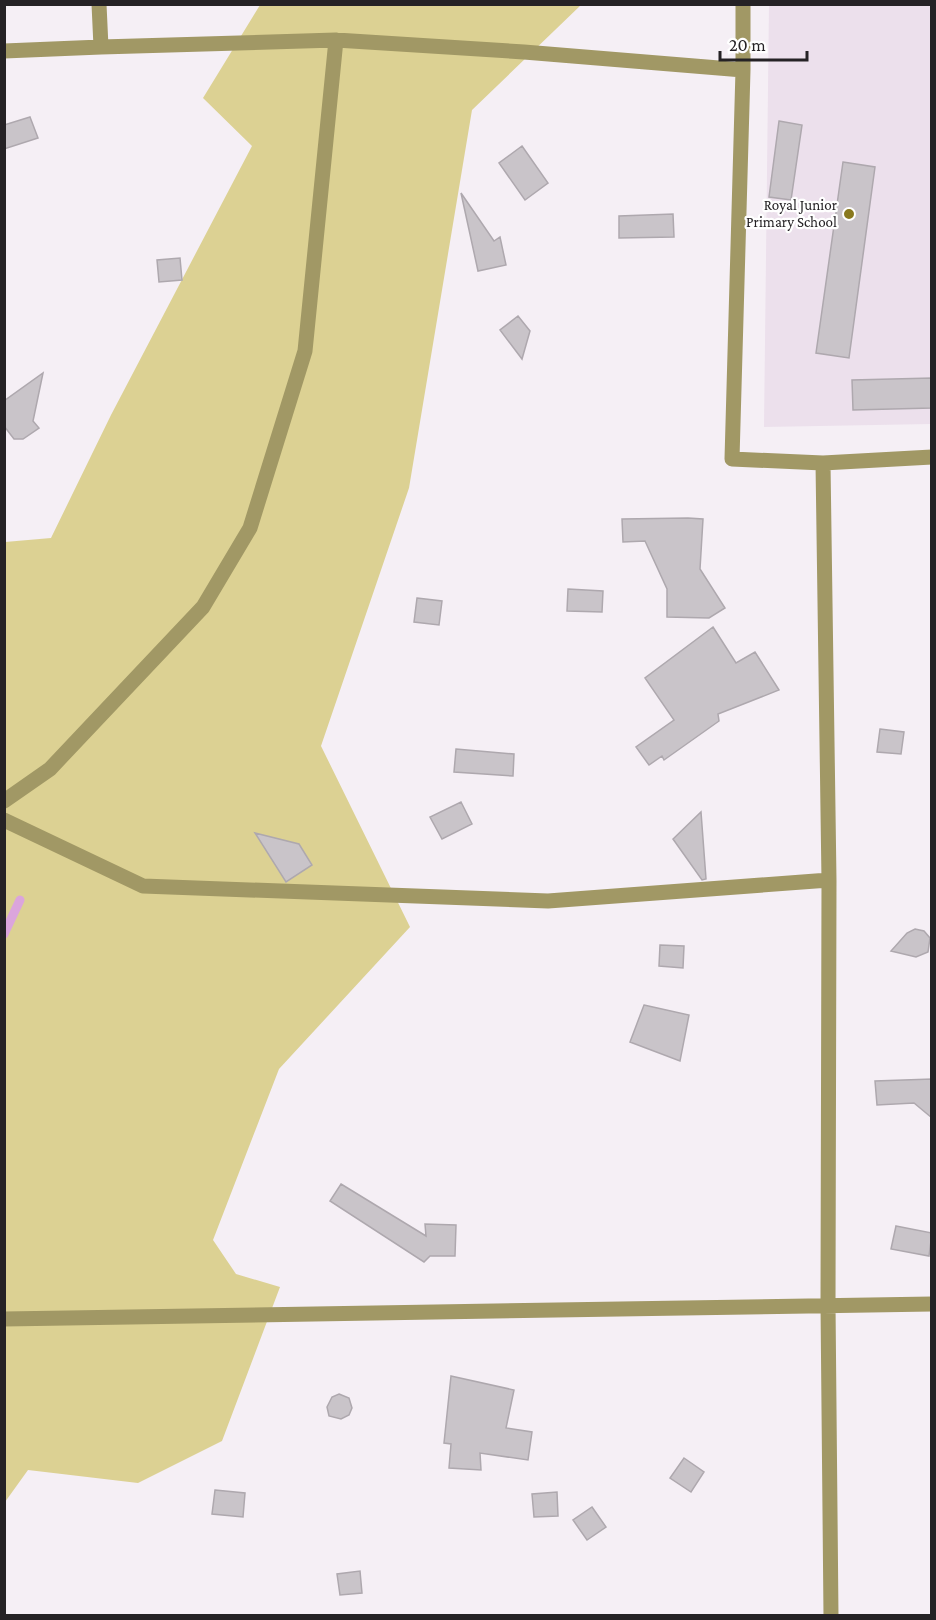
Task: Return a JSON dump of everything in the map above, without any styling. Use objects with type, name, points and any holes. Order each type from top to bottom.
[{"type":"street","points":[[99,4],[101,46]]},
{"type":"street","points":[[742,4],[744,70],[732,459],[823,463],[932,458]]},
{"type":"street","points":[[4,801],[50,769],[202,607],[250,528],[304,351],[336,40]]},
{"type":"street","points":[[4,51],[336,40],[524,52],[744,70]]},
{"type":"street","points":[[823,463],[829,880],[828,1304],[831,1616]]},
{"type":"street","points":[[4,820],[143,886],[548,901],[829,880]]},
{"type":"street","points":[[4,1319],[932,1304]]},
{"type":"shaded area","points":[[260,5],[581,5],[472,110],[409,488],[321,746],[410,927],[279,1069],[213,1240],[236,1274],[280,1287],[222,1441],[138,1483],[28,1470],[5,1502],[5,542],[51,538],[111,415],[252,146],[203,98]]},
{"type":"shaded area","name":"Royal Junior Primary School","points":[[769,5],[931,5],[931,424],[764,427]]},
{"type":"building","points":[[30,117],[38,138],[4,149],[4,125]]},
{"type":"building","points":[[779,121],[802,125],[791,200],[769,197]]},
{"type":"building","points":[[522,146],[548,183],[525,200],[499,163]]},
{"type":"building","points":[[843,162],[875,167],[849,358],[816,353]]},
{"type":"building","points":[[461,193],[494,241],[500,237],[506,265],[478,271]]},
{"type":"building","points":[[673,214],[674,237],[619,238],[619,216]]},
{"type":"building","points":[[180,258],[182,280],[159,282],[157,260]]},
{"type":"building","points":[[518,316],[530,331],[522,359],[500,330]]},
{"type":"building","points":[[43,373],[33,421],[39,428],[23,439],[14,439],[4,426],[4,401]]},
{"type":"building","points":[[932,378],[932,408],[853,410],[852,380]]},
{"type":"building","points":[[622,519],[703,519],[700,569],[725,608],[709,618],[667,617],[667,589],[645,541],[623,542]]},
{"type":"building","points":[[568,589],[603,591],[602,612],[567,611]]},
{"type":"building","points":[[417,598],[442,601],[439,625],[414,622]]},
{"type":"building","points":[[713,627],[736,663],[755,652],[779,690],[718,714],[719,721],[664,760],[662,756],[649,765],[636,747],[674,720],[645,678]]},
{"type":"building","points":[[880,729],[904,732],[901,754],[877,752]]},
{"type":"building","points":[[456,749],[514,754],[513,776],[454,772]]},
{"type":"building","points":[[461,802],[472,824],[442,839],[430,817]]},
{"type":"building","points":[[701,812],[706,879],[702,880],[673,839]]},
{"type":"building","points":[[255,833],[299,844],[312,865],[286,882]]},
{"type":"building","points":[[915,929],[924,931],[930,938],[928,952],[916,957],[891,951],[907,933]]},
{"type":"building","points":[[660,945],[684,946],[683,968],[659,966]]},
{"type":"building","points":[[644,1005],[689,1015],[680,1061],[630,1042]]},
{"type":"building","points":[[932,1079],[932,1118],[914,1103],[877,1105],[875,1081]]},
{"type":"building","points":[[341,1184],[426,1236],[425,1224],[456,1225],[455,1256],[430,1256],[424,1262],[330,1201]]},
{"type":"building","points":[[896,1226],[932,1233],[929,1256],[891,1249]]},
{"type":"building","points":[[451,1376],[514,1390],[506,1428],[532,1432],[528,1460],[480,1453],[481,1470],[449,1468],[451,1444],[444,1443]]},
{"type":"building","points":[[339,1394],[349,1398],[352,1408],[349,1415],[341,1419],[329,1416],[327,1407],[332,1397]]},
{"type":"building","points":[[684,1458],[704,1472],[691,1492],[670,1478]]},
{"type":"building","points":[[215,1490],[245,1493],[243,1517],[212,1514]]},
{"type":"building","points":[[557,1492],[558,1516],[534,1517],[532,1494]]},
{"type":"building","points":[[592,1507],[606,1527],[587,1540],[573,1520]]},
{"type":"building","points":[[360,1571],[362,1593],[340,1595],[337,1574]]},
{"type":"waterway","points":[[4,934],[20,900]]},
{"type":"place","name":"Royal Junior Primary School","points":[[849,214]]}]
